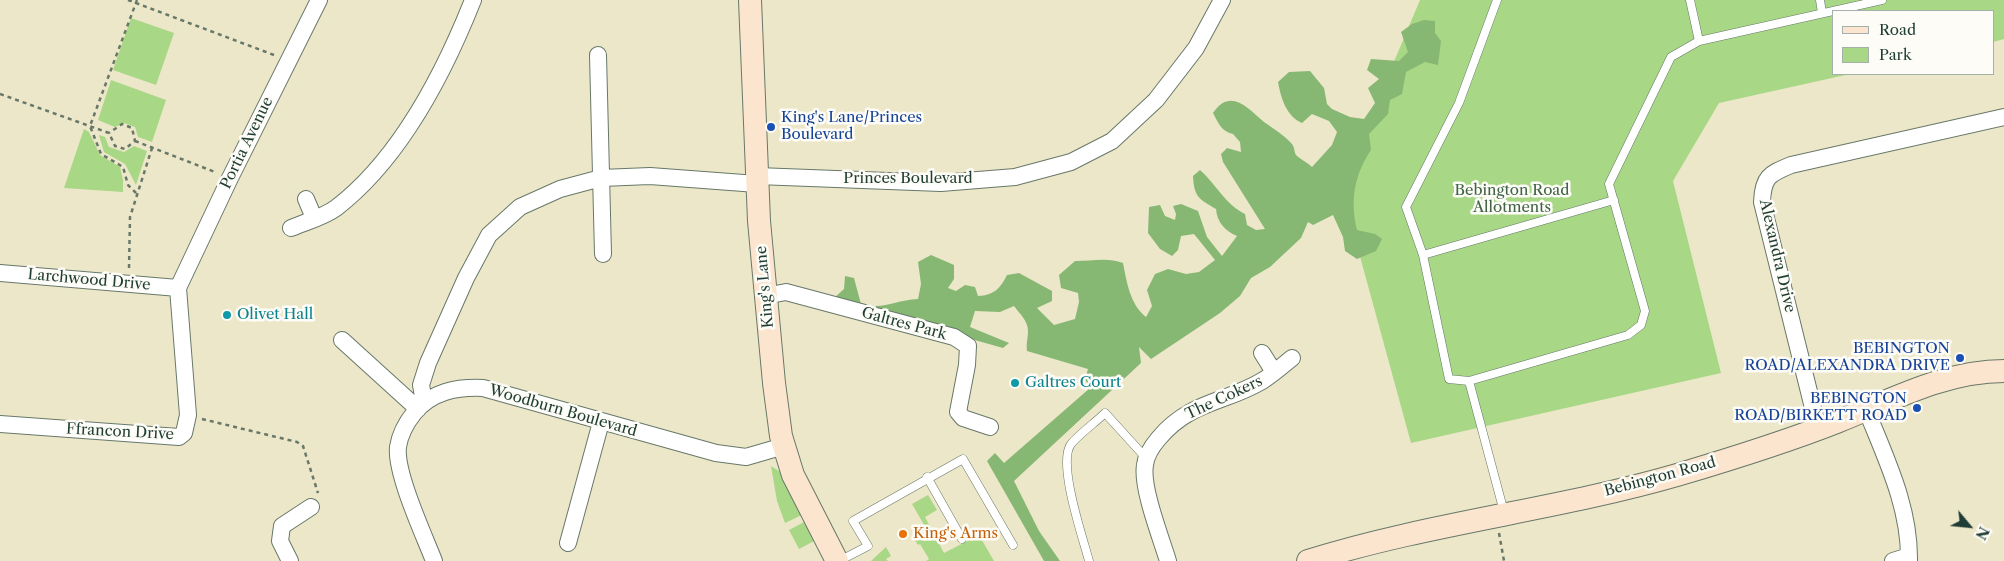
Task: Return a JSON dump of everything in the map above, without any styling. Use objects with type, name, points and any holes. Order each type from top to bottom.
[{"type":"main road","name":"King's Lane","points":[[750,0],[757,180],[774,383],[784,446],[793,475],[838,561]]},
{"type":"main road","name":"Bebington Road","points":[[1308,561],[1379,541],[1500,516],[1674,476],[1818,428],[1951,377],[2004,370]]},
{"type":"street","name":"Portia Avenue","points":[[178,288],[230,178],[319,0]]},
{"type":"street","points":[[291,228],[335,210],[358,188],[403,135],[422,105],[458,37],[473,0]]},
{"type":"street","name":"Princes Boulevard","points":[[421,405],[420,385],[428,362],[466,278],[490,235],[520,208],[560,190],[601,178],[650,176],[941,183],[1015,177],[1071,162],[1112,141],[1156,100],[1196,48],[1222,0]]},
{"type":"street","points":[[598,55],[603,254]]},
{"type":"street","name":"Alexandra Drive","points":[[1818,428],[1762,202],[1763,187],[1767,177],[1774,171],[1792,165],[2004,117]]},
{"type":"street","points":[[306,199],[314,218]]},
{"type":"street","name":"Larchwood Drive","points":[[0,273],[178,288]]},
{"type":"street","name":"Ffrancon Drive","points":[[0,424],[179,437],[184,433],[188,416],[178,288]]},
{"type":"street","name":"Galtres Park","points":[[766,296],[786,292],[954,337],[968,346],[968,365],[958,412],[963,418],[990,427]]},
{"type":"street","points":[[342,340],[421,405],[405,424],[398,449],[404,484],[434,561]]},
{"type":"street","name":"The Cokers","points":[[1262,353],[1274,372]]},
{"type":"street","name":"The Cokers","points":[[1168,561],[1147,490],[1144,464],[1153,446],[1165,431],[1184,416],[1210,402],[1262,381],[1292,358]]},
{"type":"street","name":"Woodburn Boulevard","points":[[421,405],[458,387],[483,388],[716,453],[746,457],[784,446]]},
{"type":"street","points":[[1866,409],[1903,504],[1910,537],[1909,558],[1893,561]]},
{"type":"street","points":[[568,543],[601,422]]},
{"type":"street","points":[[290,561],[280,541],[282,526],[311,507]]},
{"type":"lane","points":[[1497,0],[1459,103],[1406,207],[1423,255],[1449,379],[1469,381],[1628,335],[1640,325],[1645,311],[1609,184],[1670,57],[1700,41],[1882,0]]},
{"type":"lane","points":[[1690,0],[1700,41]]},
{"type":"lane","points":[[1820,0],[1822,12]]},
{"type":"lane","points":[[1423,255],[1614,200]]},
{"type":"lane","points":[[1469,381],[1500,516]]},
{"type":"lane","points":[[1089,561],[1068,483],[1066,456],[1071,445],[1106,413],[1147,459]]},
{"type":"lane","points":[[838,561],[868,546],[853,522],[927,477],[963,459],[1013,545]]},
{"type":"lane","points":[[927,477],[962,539]]},
{"type":"path","points":[[128,0],[288,60]]},
{"type":"path","points":[[136,2],[90,126],[101,154],[123,167],[128,185],[136,193]]},
{"type":"path","points":[[0,94],[110,133],[115,146],[125,149],[135,141]]},
{"type":"path","points":[[110,133],[122,124],[132,128],[135,141]]},
{"type":"path","points":[[135,141],[230,178]]},
{"type":"path","points":[[129,284],[130,217],[136,193],[152,148]]},
{"type":"path","points":[[188,416],[297,442],[303,446],[320,502],[311,507]]},
{"type":"path","points":[[1500,516],[1504,561]]},
{"type":"green space","name":"Bebington Road Allotments","points":[[1420,0],[2004,0],[2004,39],[1994,42],[1994,10],[1832,10],[1832,75],[1845,75],[1719,103],[1673,181],[1721,373],[1411,443],[1341,187]]},
{"type":"green space","points":[[131,18],[174,33],[156,85],[113,70]]},
{"type":"green space","points":[[1424,20],[1435,21],[1435,33],[1441,41],[1438,65],[1425,62],[1406,72],[1402,94],[1390,100],[1388,114],[1369,134],[1371,150],[1365,159],[1355,188],[1354,209],[1357,230],[1375,234],[1382,239],[1376,251],[1357,259],[1345,251],[1343,237],[1333,215],[1313,225],[1308,222],[1301,238],[1270,267],[1251,278],[1240,296],[1220,313],[1151,359],[1139,347],[1141,363],[1014,481],[1039,531],[1060,561],[1044,561],[987,461],[995,453],[1004,463],[1090,388],[1085,379],[1088,369],[1027,351],[1028,327],[1014,306],[1000,312],[975,311],[970,327],[1009,343],[1003,348],[840,302],[834,298],[844,289],[845,276],[854,278],[861,304],[876,306],[918,299],[921,284],[918,262],[931,255],[954,265],[954,279],[948,288],[956,291],[965,285],[975,287],[978,296],[992,293],[1002,284],[1007,275],[1019,273],[1052,291],[1052,301],[1037,308],[1054,325],[1075,319],[1079,302],[1078,293],[1061,288],[1059,275],[1075,261],[1112,260],[1123,263],[1133,299],[1136,306],[1146,317],[1152,306],[1147,290],[1155,274],[1168,269],[1186,274],[1199,272],[1215,260],[1194,234],[1181,236],[1178,250],[1172,256],[1160,249],[1148,233],[1149,207],[1160,205],[1165,216],[1175,220],[1176,214],[1173,206],[1181,204],[1198,211],[1207,237],[1222,256],[1237,236],[1225,229],[1218,218],[1216,209],[1198,197],[1193,176],[1200,170],[1232,205],[1245,214],[1247,225],[1256,230],[1265,229],[1223,162],[1221,154],[1227,148],[1241,152],[1240,142],[1233,134],[1223,129],[1213,113],[1219,105],[1226,101],[1232,101],[1245,106],[1286,138],[1293,145],[1296,155],[1312,167],[1332,145],[1337,132],[1329,121],[1312,114],[1302,123],[1296,120],[1285,106],[1278,82],[1289,72],[1310,71],[1324,88],[1327,104],[1332,109],[1350,117],[1364,119],[1375,103],[1368,88],[1379,79],[1367,70],[1371,59],[1399,61],[1408,52],[1401,32],[1412,24]]},
{"type":"green space","points":[[111,80],[166,100],[152,142],[138,137],[135,127],[124,123],[115,127],[98,120]]},
{"type":"green space","points":[[84,129],[89,132],[100,155],[120,167],[123,192],[64,188]]},
{"type":"green space","points":[[99,135],[105,137],[109,147],[124,152],[134,146],[147,151],[136,185],[125,164],[104,152]]},
{"type":"green space","points":[[771,466],[782,473],[804,514],[785,523],[777,501]]},
{"type":"green space","points":[[928,495],[937,510],[925,517],[944,553],[979,535],[994,561],[926,561],[929,559],[920,544],[918,545],[914,539],[927,530],[912,504]]},
{"type":"green space","points":[[806,521],[816,540],[799,549],[789,530]]},
{"type":"green space","points":[[886,547],[891,556],[886,559],[888,561],[871,561]]},
{"type":"place","name":"King's Lane/Princes Boulevard","points":[[771,127]]},
{"type":"place","name":"Olivet Hall","points":[[227,315]]},
{"type":"place","name":"BEBINGTON ROAD/ALEXANDRA DRIVE","points":[[1960,358]]},
{"type":"place","name":"Galtres Court","points":[[1015,383]]},
{"type":"place","name":"BEBINGTON ROAD/BIRKETT ROAD","points":[[1917,408]]},
{"type":"place","name":"King's Arms","points":[[903,534]]}]
